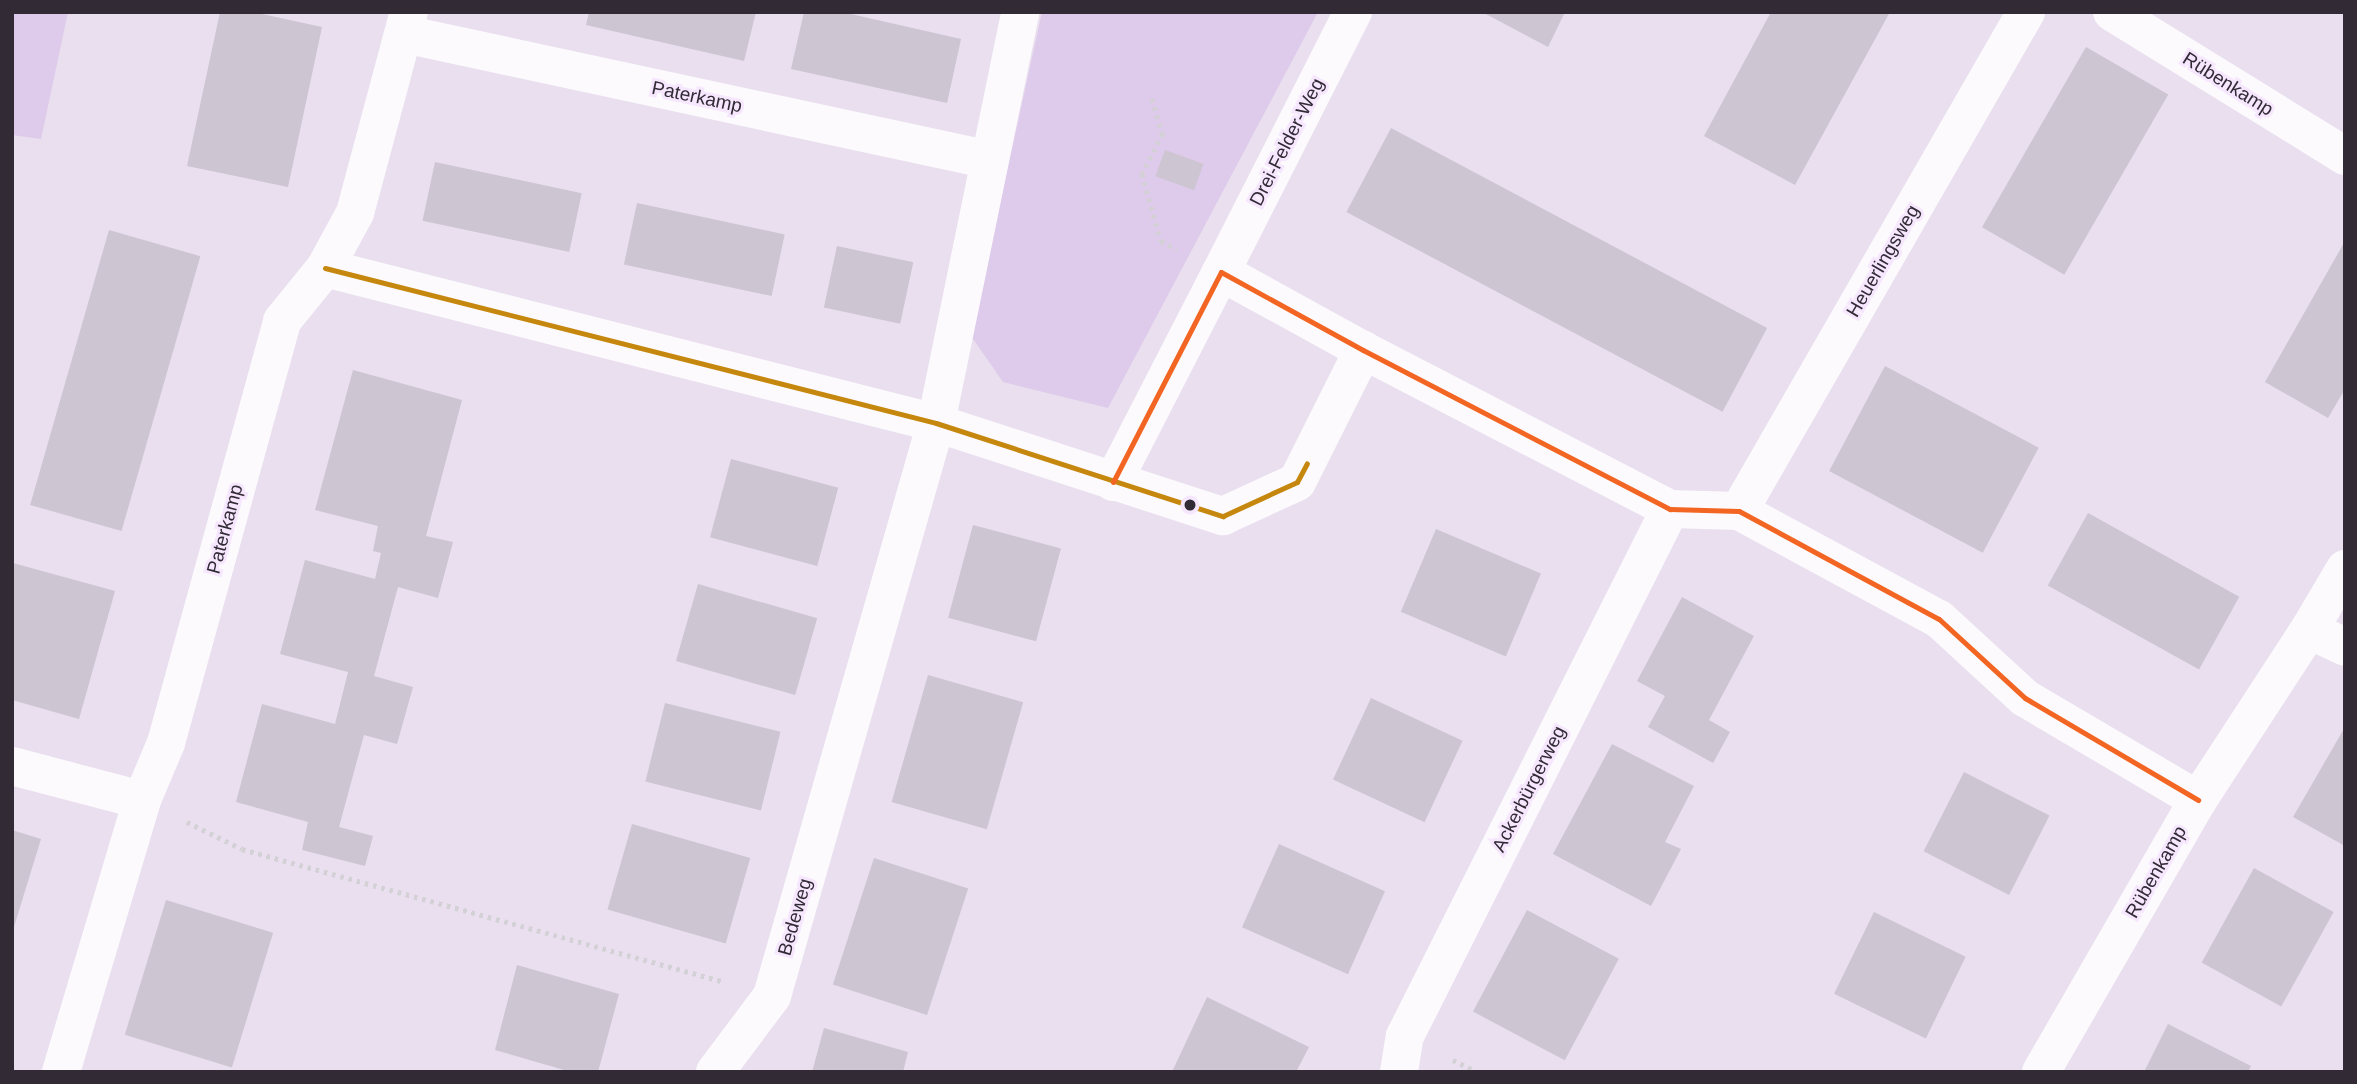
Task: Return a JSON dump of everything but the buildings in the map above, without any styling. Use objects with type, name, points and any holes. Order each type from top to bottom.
[{"type":"street","points":[[936,423],[1020,12]]},
{"type":"street","name":"Drei-Felder-Weg","points":[[1222,272],[1353,12]]},
{"type":"street","name":"Heuerlingsweg","points":[[1739,511],[2026,12]]},
{"type":"street","name":"Rübenkamp","points":[[2112,12],[2345,156]]},
{"type":"street","name":"Paterkamp","points":[[61,1072],[142,800],[166,743],[282,321],[325,268],[355,213],[406,23],[990,160]]},
{"type":"street","points":[[325,268],[936,423],[1223,516],[1297,482],[1363,350]]},
{"type":"street","points":[[1113,482],[1222,272],[1363,350],[1670,509],[1739,511],[1939,618],[2025,698],[2198,800]]},
{"type":"street","name":"Bedeweg","points":[[715,1072],[772,996],[936,423]]},
{"type":"street","name":"Ackerbürgerweg","points":[[1399,1072],[1405,1036],[1670,509]]},
{"type":"street","name":"Rübenkamp","points":[[2042,1072],[2198,800],[2309,630],[2345,569]]},
{"type":"street","points":[[2309,630],[2345,647]]},
{"type":"street","points":[[12,766],[142,800]]},
{"type":"path","points":[[1152,99],[1163,134],[1142,174],[1161,242],[1222,272]]},
{"type":"path","points":[[142,800],[242,849],[772,996]]},
{"type":"shaded area","points":[[12,12],[68,12],[41,139],[12,135]]},
{"type":"shaded area","points":[[1042,12],[1318,12],[1108,408],[1003,382],[971,336]]},
{"type":"transit line","points":[[325,268],[936,423],[1223,516],[1297,482],[1307,463]]},
{"type":"transit line","points":[[1113,482],[1221,272],[1363,350],[1670,509],[1739,511],[1939,619],[2025,698],[2198,800]]}]
